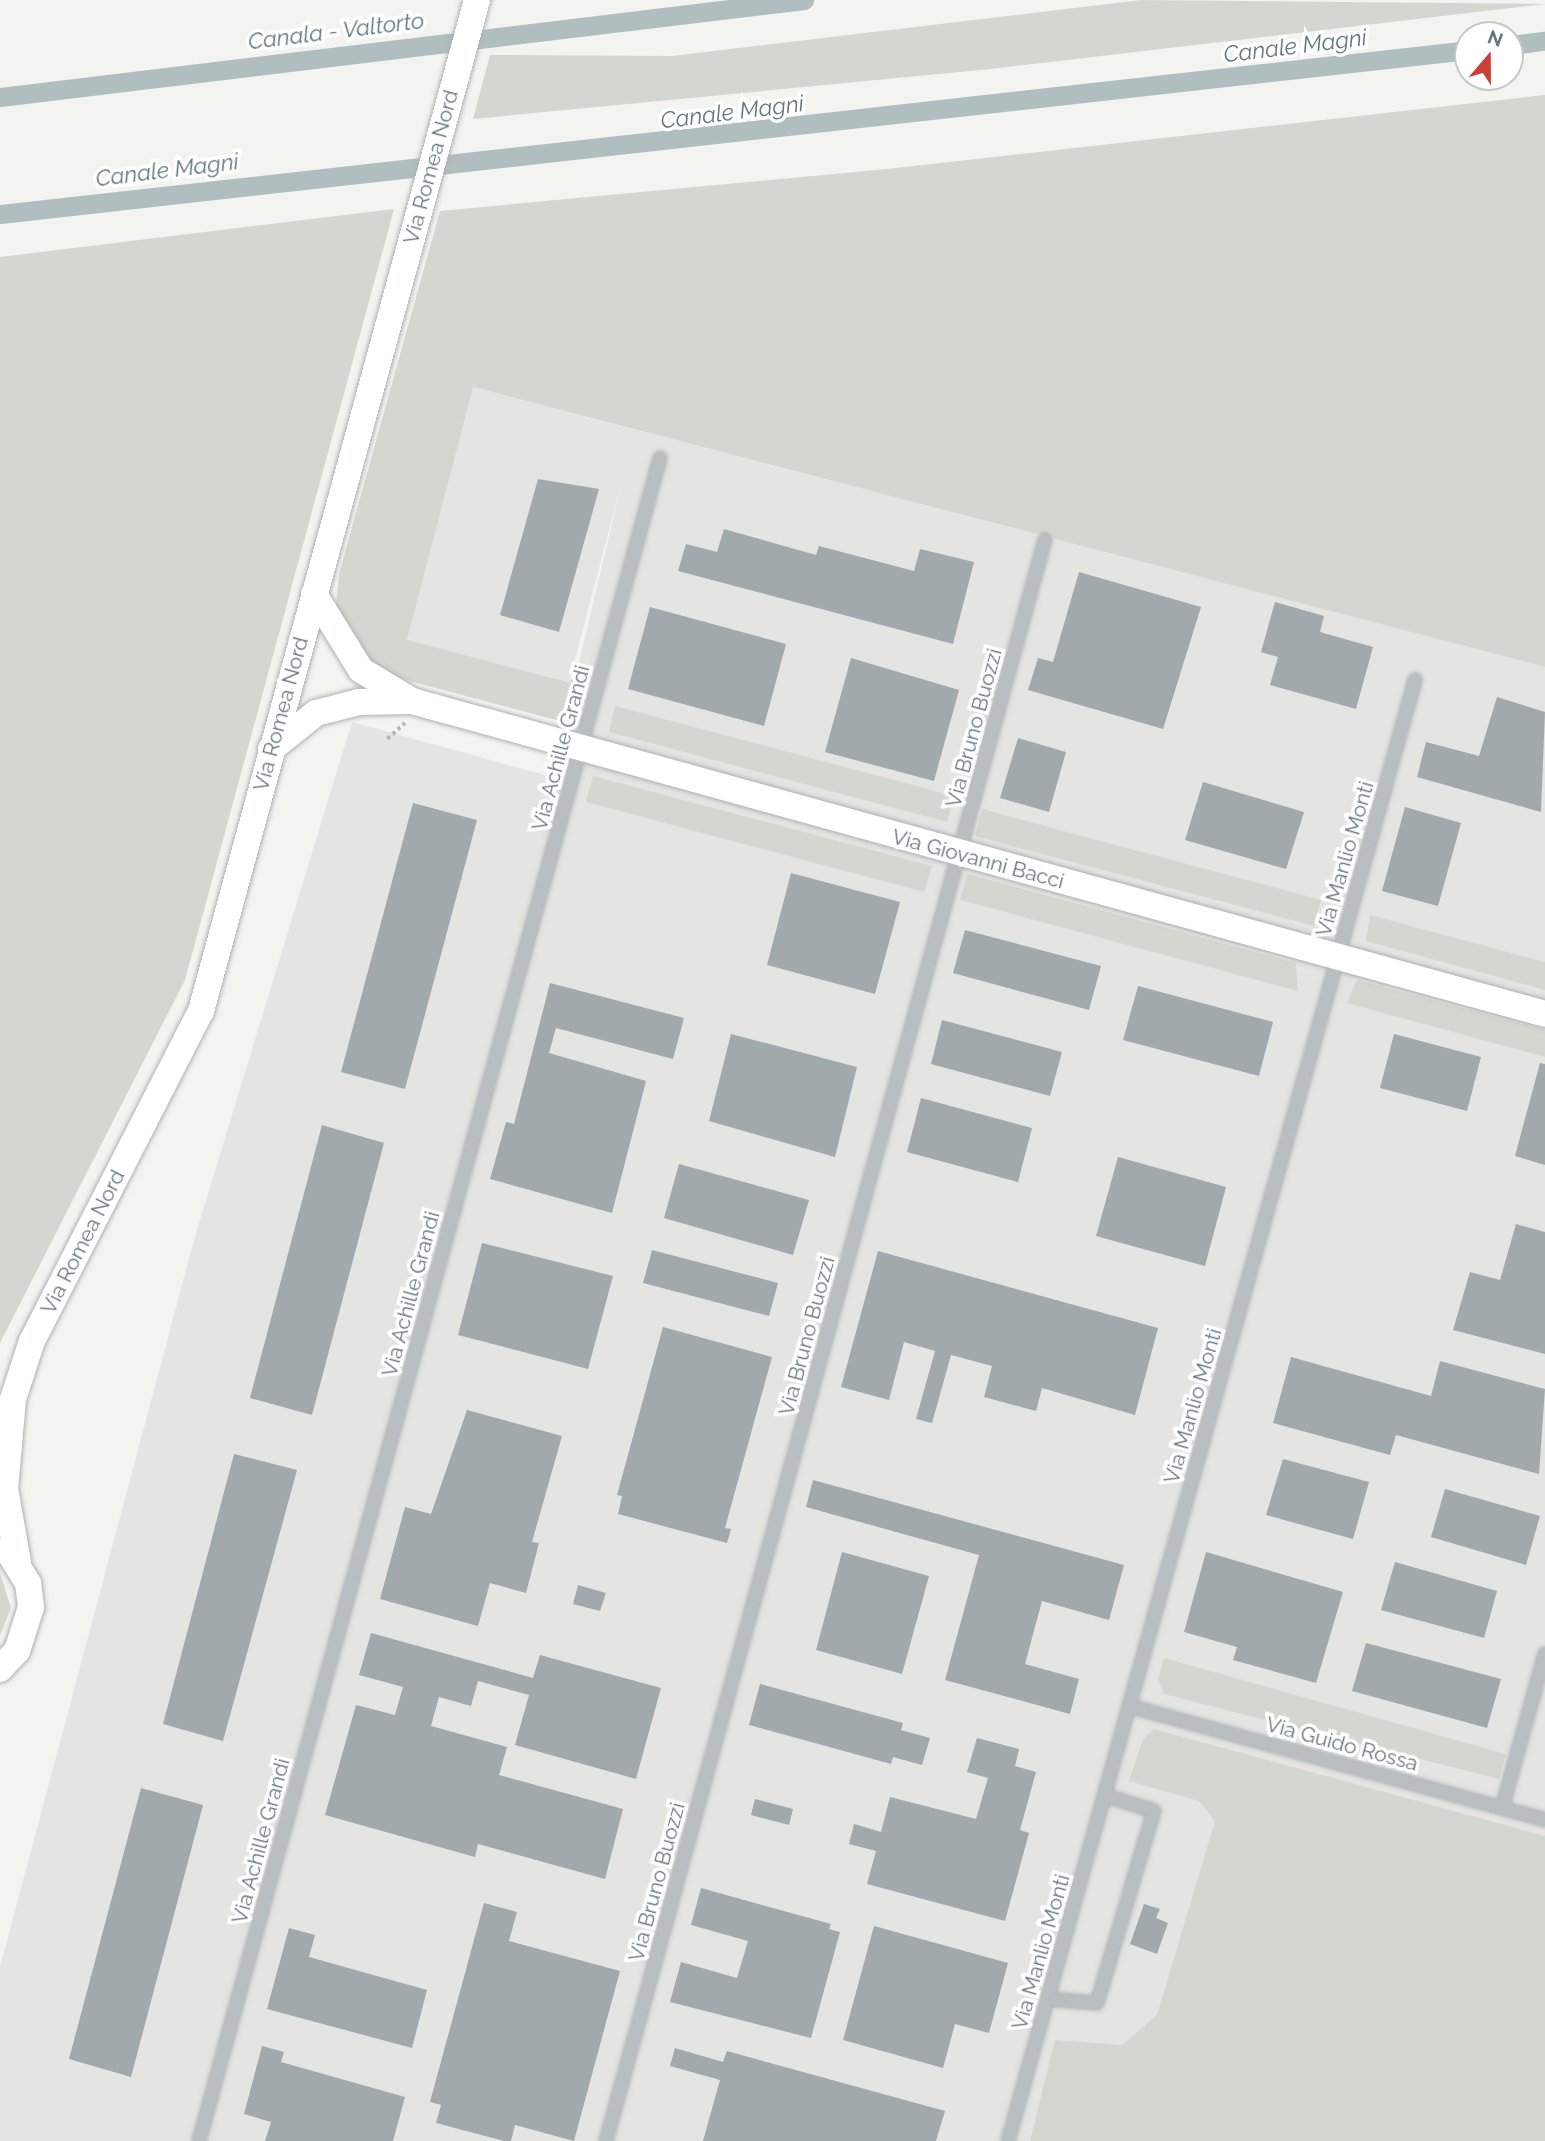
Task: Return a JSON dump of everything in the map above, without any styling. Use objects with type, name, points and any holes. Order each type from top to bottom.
[{"type":"main road","name":"Via Romea Nord","points":[[0,1669],[17,1651],[32,1607],[9,1553],[5,1489],[7,1409],[32,1340],[201,1011],[477,0]]},
{"type":"main road","name":"Via Giovanni Bacci","points":[[314,594],[361,670],[412,701],[581,750],[1545,1014]]},
{"type":"main road","name":"Via Giovanni Bacci","points":[[271,749],[316,713],[359,702],[412,701]]},
{"type":"street","name":"Via Achille Grandi","points":[[199,2141],[660,458]]},
{"type":"street","name":"Via Bruno Buozzi","points":[[606,2141],[1045,540]]},
{"type":"street","name":"Via Manlio Monti","points":[[1008,2141],[1415,681]]},
{"type":"street","points":[[1502,1808],[1545,1654]]},
{"type":"street","name":"Via Guido Rossa","points":[[1129,1706],[1545,1820]]},
{"type":"street","points":[[1048,1998],[1097,2003],[1154,1811],[1104,1795]]},
{"type":"shaded area","points":[[1141,0],[1545,4],[991,69],[473,119],[490,55],[672,56]]},
{"type":"shaded area","points":[[1545,95],[1545,667],[473,387],[407,640],[568,682],[575,677],[568,714],[560,721],[391,676],[370,665],[336,606],[339,574],[440,211],[887,169]]},
{"type":"shaded area","points":[[394,209],[185,980],[0,1343],[0,257]]},
{"type":"shaded area","points":[[472,387],[1545,667],[1545,2141],[0,2141],[0,1967],[196,1233],[352,722],[552,777],[623,477],[569,682],[407,640]]},
{"type":"shaded area","points":[[615,706],[954,796],[947,822],[609,732]]},
{"type":"shaded area","points":[[593,776],[932,866],[924,892],[586,802]]},
{"type":"shaded area","points":[[982,809],[1321,900],[1314,926],[975,836]]},
{"type":"shaded area","points":[[967,874],[1296,963],[1298,991],[960,900]]},
{"type":"shaded area","points":[[1370,915],[1545,962],[1545,990],[1366,941]]},
{"type":"shaded area","points":[[1357,980],[1545,1030],[1545,1057],[1347,1003]]},
{"type":"shaded area","points":[[0,1573],[11,1608],[0,1636]]},
{"type":"shaded area","points":[[1164,1658],[1506,1754],[1499,1779],[1164,1694],[1158,1680]]},
{"type":"shaded area","points":[[1154,1729],[1545,1836],[1545,2141],[1030,2141],[1055,2040],[1122,2045],[1157,2015],[1215,1821],[1199,1801],[1129,1781],[1143,1739]]},
{"type":"building","points":[[538,479],[599,489],[559,632],[500,615]]},
{"type":"building","points":[[724,529],[816,555],[819,546],[914,571],[920,549],[974,562],[953,644],[678,571],[686,544],[717,552]]},
{"type":"building","points":[[1079,572],[1201,607],[1163,729],[1028,690],[1038,658],[1053,662]]},
{"type":"building","points":[[1275,602],[1324,616],[1320,632],[1373,647],[1356,709],[1270,685],[1278,657],[1261,652]]},
{"type":"building","points":[[650,607],[786,644],[764,726],[628,689]]},
{"type":"building","points":[[851,658],[959,690],[934,781],[825,752]]},
{"type":"building","points":[[1497,697],[1545,712],[1541,812],[1417,777],[1426,742],[1479,756]]},
{"type":"building","points":[[1018,738],[1066,752],[1049,812],[1000,798]]},
{"type":"building","points":[[1203,782],[1304,812],[1286,869],[1185,840]]},
{"type":"building","points":[[413,803],[477,820],[405,1089],[341,1072]]},
{"type":"building","points":[[1405,807],[1461,823],[1438,906],[1382,891]]},
{"type":"building","points":[[791,873],[900,902],[875,994],[767,965]]},
{"type":"building","points":[[965,930],[1101,966],[1089,1010],[953,973]]},
{"type":"building","points":[[550,983],[684,1018],[673,1059],[556,1028],[549,1053],[646,1081],[612,1213],[490,1179],[506,1122],[514,1124]]},
{"type":"building","points":[[1138,986],[1273,1022],[1259,1076],[1123,1040]]},
{"type":"building","points":[[942,1020],[1062,1052],[1050,1096],[931,1064]]},
{"type":"building","points":[[731,1034],[857,1067],[835,1157],[709,1121]]},
{"type":"building","points":[[1394,1034],[1481,1057],[1467,1111],[1380,1088]]},
{"type":"building","points":[[1540,1063],[1545,1064],[1545,1165],[1515,1156]]},
{"type":"building","points":[[921,1098],[1032,1128],[1018,1182],[907,1152]]},
{"type":"building","points":[[322,1125],[384,1143],[312,1415],[250,1398]]},
{"type":"building","points":[[1118,1157],[1226,1187],[1205,1266],[1096,1236]]},
{"type":"building","points":[[679,1164],[809,1200],[793,1255],[664,1218]]},
{"type":"building","points":[[1516,1224],[1545,1232],[1545,1354],[1453,1330],[1470,1272],[1500,1280]]},
{"type":"building","points":[[482,1243],[613,1276],[588,1369],[458,1335]]},
{"type":"building","points":[[652,1250],[778,1283],[769,1316],[643,1283]]},
{"type":"building","points":[[878,1251],[1158,1328],[1135,1415],[1042,1388],[1036,1411],[984,1397],[992,1366],[951,1355],[932,1423],[916,1419],[935,1351],[904,1342],[889,1400],[841,1387]]},
{"type":"building","points":[[663,1327],[772,1357],[725,1528],[731,1529],[727,1543],[618,1514],[622,1496],[617,1495]]},
{"type":"building","points":[[1291,1357],[1431,1396],[1440,1361],[1545,1389],[1539,1474],[1396,1435],[1390,1455],[1273,1423]]},
{"type":"building","points":[[467,1410],[562,1436],[532,1542],[539,1543],[526,1593],[490,1583],[478,1626],[380,1599],[405,1507],[431,1514]]},
{"type":"building","points":[[234,1454],[297,1470],[223,1741],[163,1724]]},
{"type":"building","points":[[1283,1459],[1369,1482],[1353,1539],[1266,1515]]},
{"type":"building","points":[[813,1480],[1124,1565],[1109,1620],[1042,1601],[1025,1664],[1079,1679],[1070,1714],[945,1680],[979,1555],[806,1507]]},
{"type":"building","points":[[1445,1489],[1540,1516],[1526,1565],[1431,1537]]},
{"type":"building","points":[[842,1552],[929,1576],[902,1674],[816,1650]]},
{"type":"building","points":[[1206,1552],[1343,1592],[1316,1683],[1233,1660],[1237,1647],[1184,1632]]},
{"type":"building","points":[[1395,1562],[1497,1591],[1484,1638],[1381,1610]]},
{"type":"building","points":[[578,1585],[606,1593],[600,1611],[573,1604]]},
{"type":"building","points":[[371,1633],[533,1678],[540,1655],[661,1688],[636,1779],[515,1745],[529,1695],[478,1681],[471,1706],[439,1697],[431,1726],[507,1747],[499,1775],[623,1809],[605,1879],[478,1844],[475,1857],[325,1815],[356,1705],[395,1715],[403,1687],[359,1675]]},
{"type":"building","points":[[1366,1643],[1501,1679],[1487,1728],[1352,1691]]},
{"type":"building","points":[[760,1684],[903,1723],[901,1730],[930,1738],[922,1765],[893,1757],[891,1764],[749,1725]]},
{"type":"building","points":[[977,1738],[1019,1749],[1015,1766],[1036,1772],[1020,1830],[1029,1833],[1005,1921],[867,1884],[876,1851],[849,1844],[854,1824],[881,1832],[890,1797],[976,1819],[988,1778],[967,1772]]},
{"type":"building","points":[[141,1788],[203,1805],[131,2077],[69,2059]]},
{"type":"building","points":[[755,1799],[793,1809],[789,1825],[751,1815]]},
{"type":"building","points":[[701,1888],[831,1924],[829,1929],[840,1932],[811,2038],[670,2002],[681,1962],[737,1978],[748,1941],[691,1925]]},
{"type":"building","points":[[484,1903],[517,1912],[509,1941],[620,1971],[574,2141],[515,2125],[511,2141],[504,2141],[436,2123],[441,2105],[430,2102]]},
{"type":"building","points":[[1144,1904],[1160,1909],[1156,1918],[1168,1923],[1157,1954],[1130,1944]]},
{"type":"building","points":[[874,1926],[1008,1963],[989,2033],[955,2024],[943,2068],[843,2040]]},
{"type":"building","points":[[289,1928],[315,1935],[309,1957],[427,1990],[412,2048],[267,2009]]},
{"type":"building","points":[[262,2046],[284,2052],[281,2062],[405,2097],[393,2141],[265,2141],[271,2122],[244,2114]]},
{"type":"building","points":[[675,2048],[723,2062],[727,2051],[945,2111],[936,2141],[703,2141],[720,2080],[670,2066]]},
{"type":"waterway","name":"Canala - Valtorto","points":[[0,97],[804,0]]},
{"type":"waterway","name":"Canale Magni","points":[[1524,43],[1545,41]]},
{"type":"waterway","name":"Canale Magni","points":[[0,214],[1454,52]]}]
